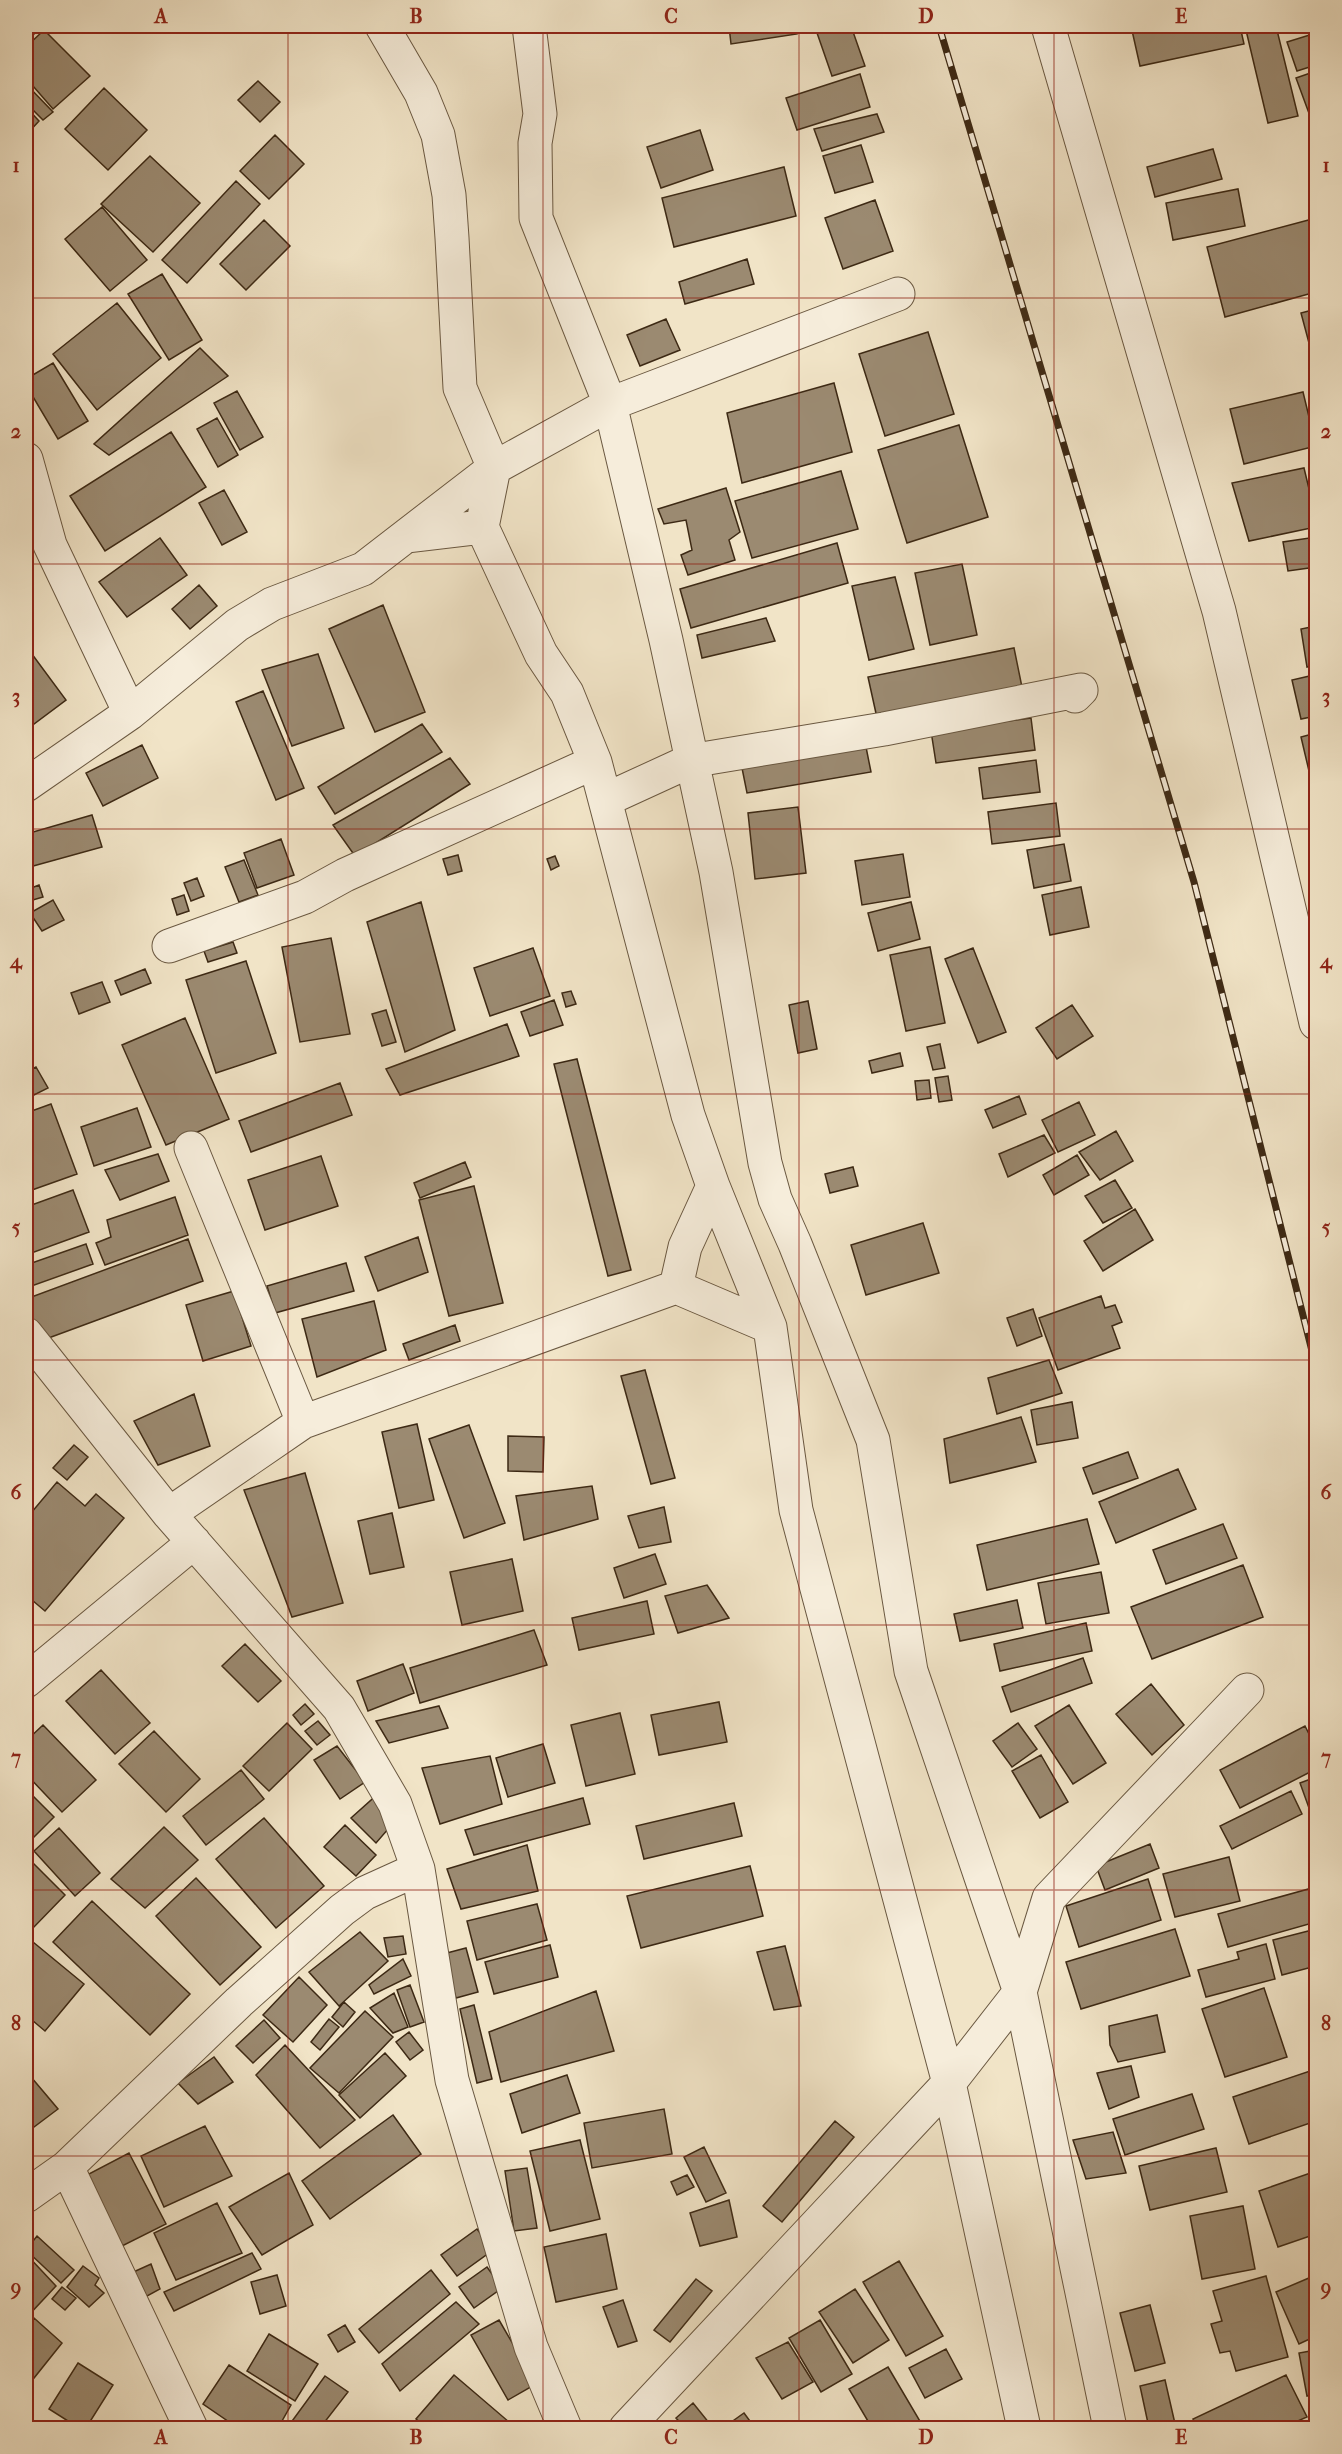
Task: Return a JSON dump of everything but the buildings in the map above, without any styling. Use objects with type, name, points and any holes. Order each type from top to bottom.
[{"type":"street","points":[[382,26],[421,93],[438,135],[449,195],[453,238],[460,388],[494,468],[483,527],[541,654],[567,693],[595,762],[688,1114],[713,1186],[770,1327],[796,1510],[949,2083],[1024,2428]]},
{"type":"street","points":[[529,26],[540,114],[535,143],[536,218],[609,404],[666,640],[690,761],[716,872],[765,1163],[775,1199],[873,1440],[911,1671],[1020,1992],[1110,2428]]},
{"type":"street","points":[[1048,26],[1219,612],[1317,1023]]},
{"type":"street","points":[[26,785],[130,713],[237,626],[272,604],[363,569],[494,468],[609,404],[898,294]]},
{"type":"street","points":[[26,459],[50,545],[130,713]]},
{"type":"street","points":[[404,536],[483,527]]},
{"type":"street","points":[[605,800],[690,761],[884,729],[1081,690],[1075,696]]},
{"type":"street","points":[[169,946],[305,897],[345,875],[595,762]]},
{"type":"street","points":[[191,1148],[303,1422]]},
{"type":"street","points":[[676,1287],[685,1247],[713,1186]]},
{"type":"street","points":[[685,1247],[712,1231],[729,1227],[775,1199]]},
{"type":"street","points":[[169,1514],[303,1422],[676,1287],[770,1327]]},
{"type":"street","points":[[26,1334],[169,1514],[339,1708],[395,1804],[418,1869],[452,2080],[531,2347],[565,2428]]},
{"type":"street","points":[[26,1681],[194,1542]]},
{"type":"street","points":[[626,2428],[949,2083],[1020,1992],[1048,1898],[1247,1690]]},
{"type":"street","points":[[26,2196],[68,2167],[239,2002],[342,1910],[365,1893],[418,1869]]},
{"type":"street","points":[[68,2167],[191,2428]]},
{"type":"railway","points":[[939,26],[1194,882],[1316,1367]]}]
